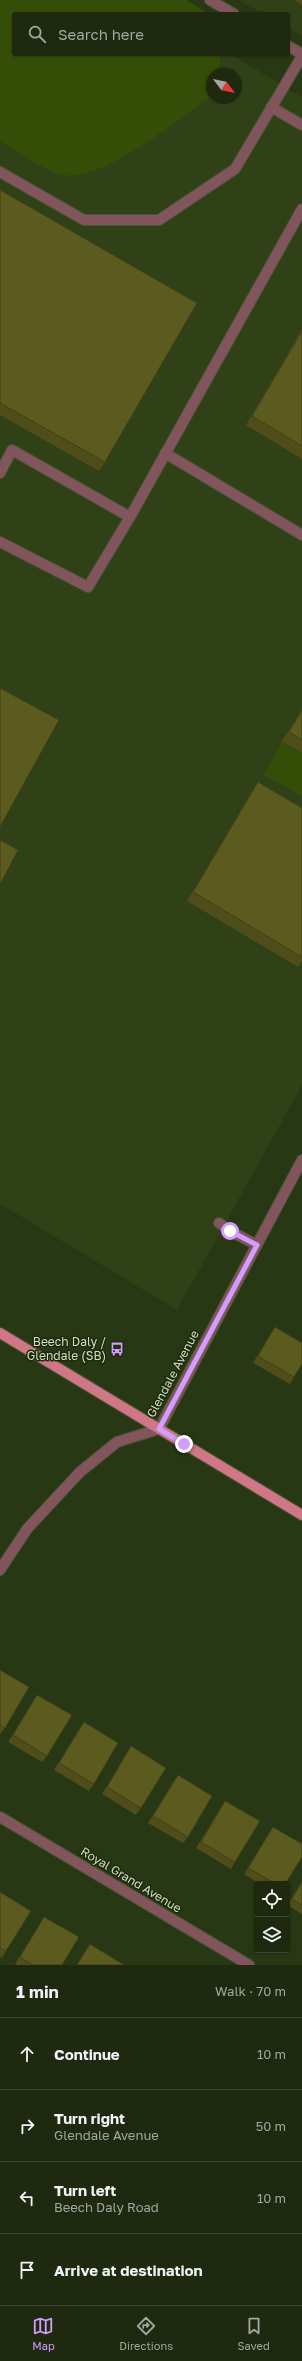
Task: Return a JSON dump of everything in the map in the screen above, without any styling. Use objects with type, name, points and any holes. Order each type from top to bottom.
[{"type":"main road","points":[[0,1333],[302,1514]]},
{"type":"street","points":[[210,0],[231,12]]},
{"type":"street","points":[[0,172],[84,220],[159,220],[235,169],[302,55],[290,47]]},
{"type":"street","points":[[271,107],[302,124]]},
{"type":"street","points":[[0,542],[88,587],[130,517],[302,209]]},
{"type":"street","points":[[0,473],[12,450],[130,517]]},
{"type":"street","points":[[165,454],[302,535]]},
{"type":"street","name":"Glendale Avenue","points":[[1,1565],[27,1529],[80,1472],[117,1442],[159,1429],[302,1160]]},
{"type":"street","points":[[219,1223],[230,1231],[257,1245]]},
{"type":"street","name":"Royal Grand Avenue","points":[[0,1817],[249,1965]]},
{"type":"shaded area","points":[[0,0],[12,12],[12,56],[233,56],[302,97],[302,1085],[177,1310],[0,1204]]},
{"type":"shaded area","points":[[0,0],[186,0],[206,12],[12,12],[12,56],[221,56],[220,68],[206,68],[206,100],[136,150],[115,162],[94,171],[75,175],[59,174],[36,163],[0,141]]},
{"type":"shaded area","points":[[239,0],[302,0],[302,36],[290,29],[290,12],[260,12]]},
{"type":"shaded area","points":[[282,741],[302,753],[302,796],[264,775]]},
{"type":"building","points":[[0,190],[197,303],[105,462],[0,403]]},
{"type":"building","points":[[302,331],[302,446],[252,416]]},
{"type":"building","points":[[0,688],[59,720],[0,827]]},
{"type":"building","points":[[302,710],[302,740],[289,732]]},
{"type":"building","points":[[258,782],[302,808],[302,957],[193,892]]},
{"type":"building","points":[[0,840],[18,850],[1,883],[0,883]]},
{"type":"building","points":[[275,1327],[302,1343],[302,1364],[294,1377],[258,1356]]},
{"type":"building","points":[[0,1670],[29,1687],[5,1728],[0,1725]]},
{"type":"building","points":[[37,1695],[72,1715],[47,1756],[13,1735]]},
{"type":"building","points":[[84,1722],[118,1743],[94,1784],[59,1763]]},
{"type":"building","points":[[131,1746],[166,1768],[141,1808],[107,1787]]},
{"type":"building","points":[[178,1775],[212,1796],[188,1837],[153,1816]]},
{"type":"building","points":[[225,1801],[260,1821],[235,1862],[201,1842]]},
{"type":"building","points":[[273,1827],[302,1844],[302,1857],[287,1881],[271,1881],[248,1868]]},
{"type":"building","points":[[302,1882],[302,1905],[292,1899]]},
{"type":"building","points":[[0,1892],[31,1911],[6,1951],[0,1948]]},
{"type":"building","points":[[44,1917],[79,1937],[62,1965],[33,1965],[20,1957]]},
{"type":"building","points":[[90,1944],[124,1965],[77,1965]]},
{"type":"place","name":"Beech Daly / Glendale (SB)","points":[[117,1349]]},
{"type":"route","points":[[184,1444],[159,1429],[257,1245],[230,1231]]}]
